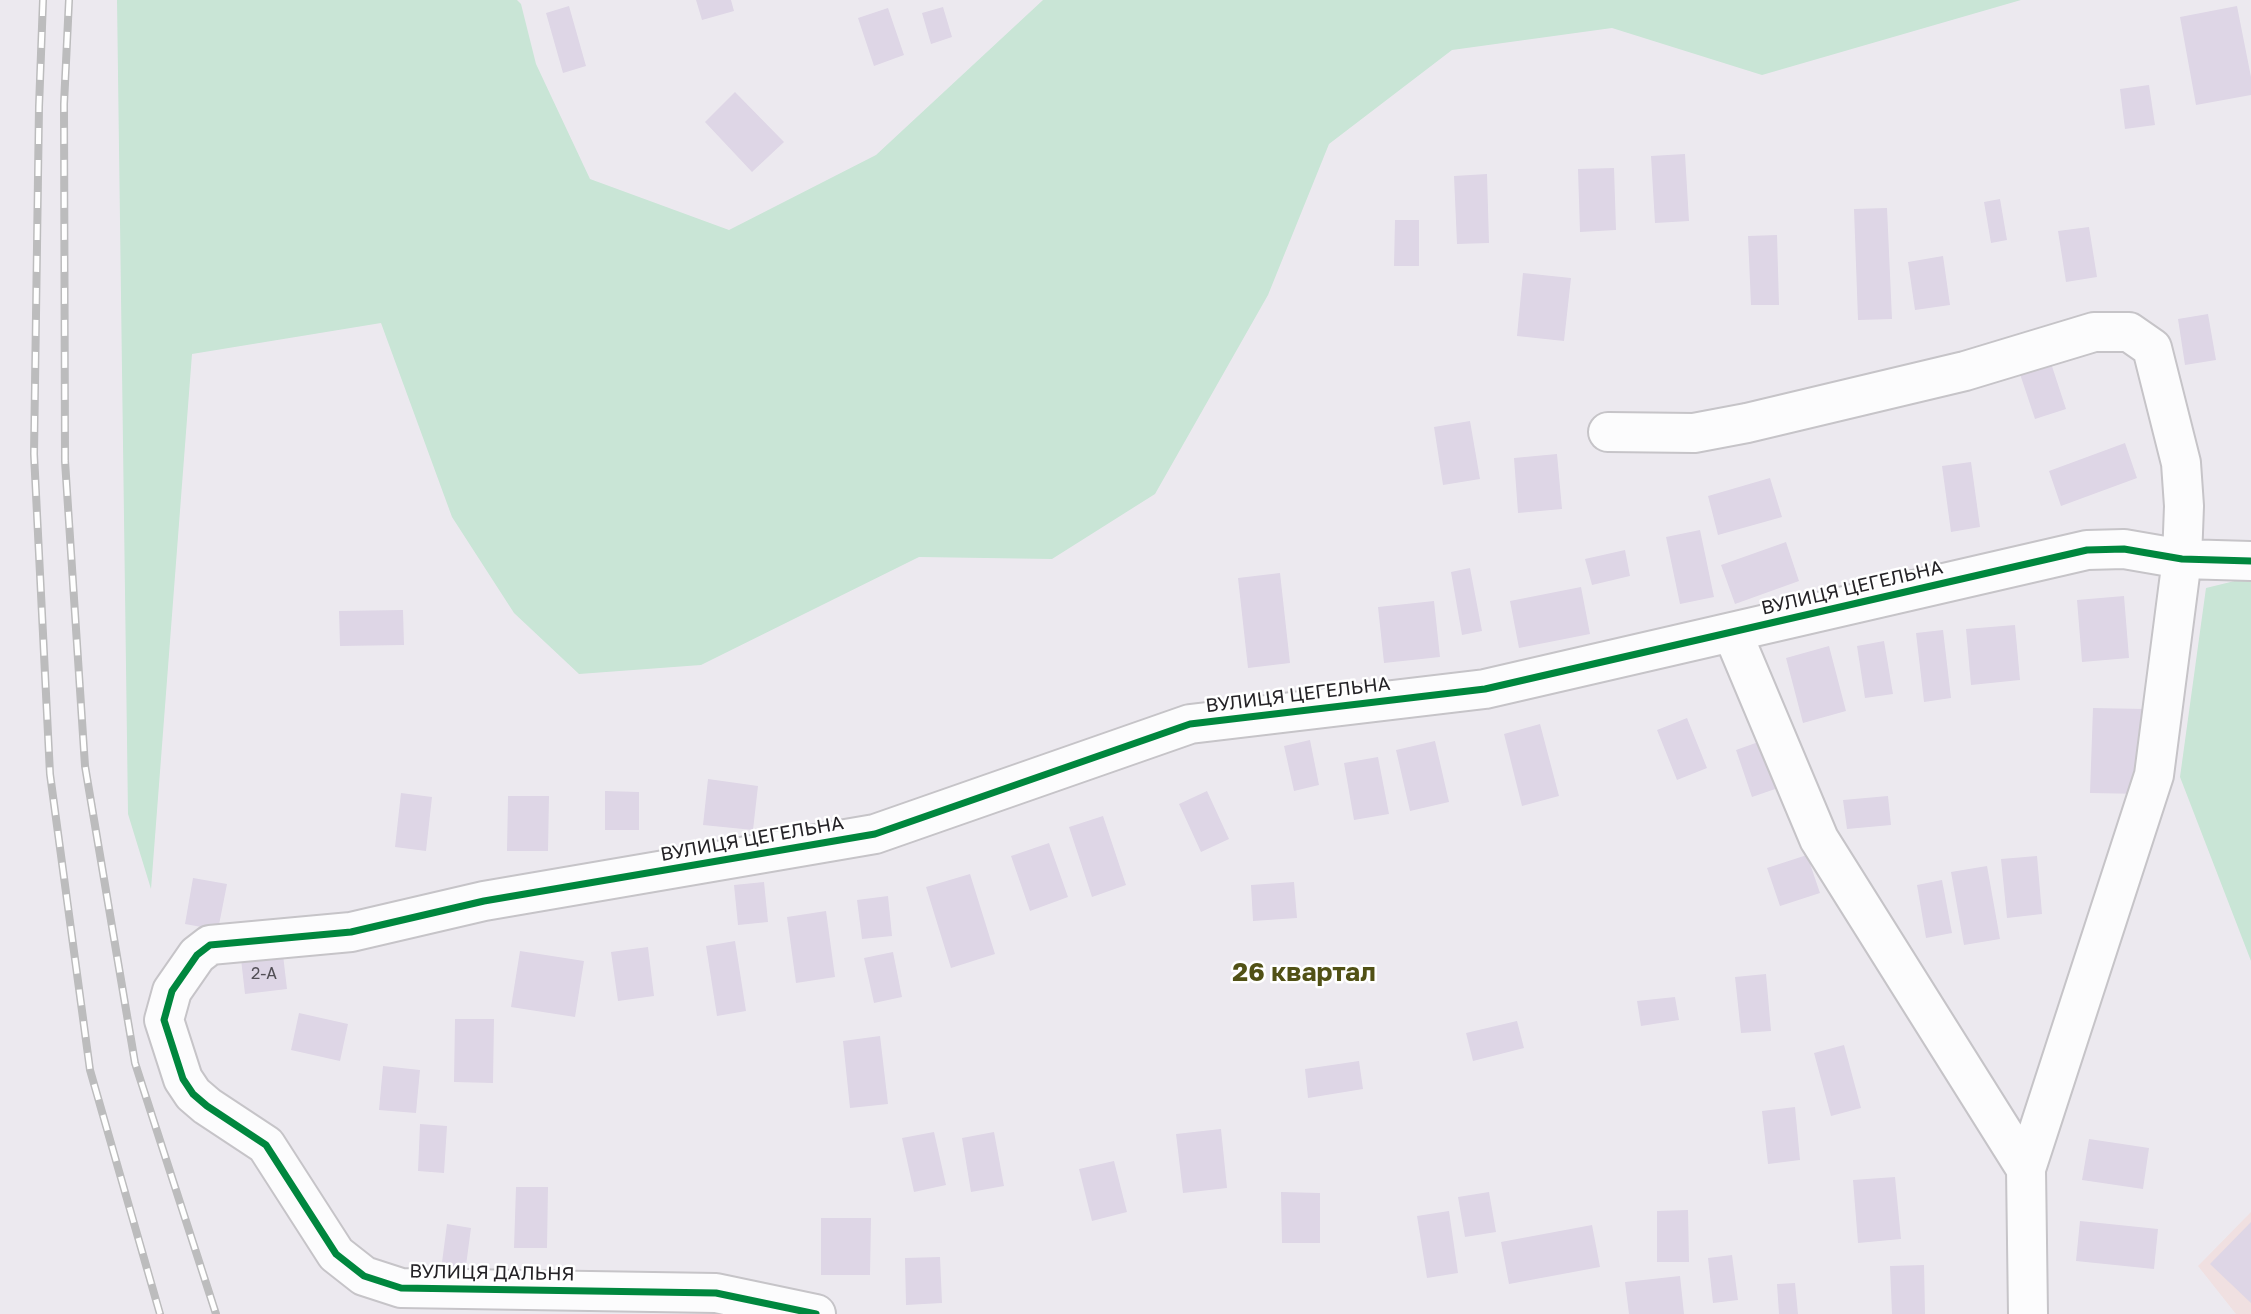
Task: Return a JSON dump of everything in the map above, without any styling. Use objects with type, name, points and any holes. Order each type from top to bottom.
[{"type":"street","points":[[1608,432],[1694,433],[1733,425],[1965,371],[2094,332],[2129,332],[2152,348],[2180,463],[2184,506],[2182,559],[2154,775],[2026,1169],[2028,1314]]},
{"type":"street","name":"ВУЛИЦЯ ЦЕГЕЛЬНА","points":[[173,991],[197,955],[210,946],[351,932],[484,901],[875,834],[1190,724],[1485,689],[2087,550],[2124,549],[2182,559],[2251,561]]},
{"type":"street","points":[[1732,632],[1819,839],[2026,1169]]},
{"type":"street","name":"ВУЛИЦЯ ДАЛЬНЯ","points":[[173,991],[164,1020],[183,1079],[193,1094],[266,1145],[337,1254],[364,1276],[401,1288],[716,1293],[816,1314]]},
{"type":"shaded area","points":[[2251,1212],[2251,1314],[2236,1314],[2198,1266]]},
{"type":"green space","points":[[117,0],[517,0],[521,4],[536,64],[590,179],[729,230],[876,155],[1043,0],[2021,0],[1762,75],[1612,28],[1452,50],[1329,144],[1268,295],[1155,494],[1052,559],[919,557],[701,665],[579,674],[514,613],[452,517],[381,323],[192,354],[151,889],[128,814]]},
{"type":"green space","points":[[2251,577],[2251,961],[2180,777],[2206,588]]},
{"type":"building","points":[[696,0],[731,0],[734,11],[702,20]]},
{"type":"building","points":[[569,6],[586,66],[563,73],[546,13]]},
{"type":"building","points":[[2237,6],[2251,77],[2251,95],[2196,105],[2180,17]]},
{"type":"building","points":[[943,7],[952,37],[931,44],[922,13]]},
{"type":"building","points":[[888,8],[904,55],[874,66],[858,18]]},
{"type":"building","points":[[2149,85],[2155,125],[2125,129],[2120,89]]},
{"type":"building","points":[[735,92],[784,142],[752,172],[705,122]]},
{"type":"building","points":[[1685,154],[1689,221],[1655,223],[1651,156]]},
{"type":"building","points":[[1614,168],[1616,230],[1580,232],[1578,169]]},
{"type":"building","points":[[1487,174],[1489,243],[1457,244],[1454,176]]},
{"type":"building","points":[[2000,199],[2007,240],[1991,243],[1984,202]]},
{"type":"building","points":[[1887,208],[1892,319],[1858,320],[1854,209]]},
{"type":"building","points":[[1395,220],[1419,220],[1419,266],[1394,266]]},
{"type":"building","points":[[2089,227],[2097,277],[2066,282],[2058,231]]},
{"type":"building","points":[[1777,235],[1779,305],[1751,305],[1748,236]]},
{"type":"building","points":[[1943,256],[1950,305],[1915,310],[1908,262]]},
{"type":"building","points":[[1523,273],[1571,278],[1564,341],[1517,336]]},
{"type":"building","points":[[2208,314],[2216,360],[2185,365],[2178,319]]},
{"type":"building","points":[[2048,354],[2066,409],[2035,419],[2017,365]]},
{"type":"building","points":[[1470,421],[1480,479],[1443,485],[1434,427]]},
{"type":"building","points":[[2125,443],[2137,478],[2061,506],[2049,471]]},
{"type":"building","points":[[1557,454],[1562,509],[1518,513],[1514,458]]},
{"type":"building","points":[[1971,462],[1980,527],[1951,532],[1942,466]]},
{"type":"building","points":[[1770,478],[1782,517],[1718,535],[1708,496]]},
{"type":"building","points":[[1700,530],[1714,597],[1680,604],[1666,537]]},
{"type":"building","points":[[1786,542],[1799,581],[1735,604],[1721,565]]},
{"type":"building","points":[[1625,550],[1630,576],[1592,585],[1585,559]]},
{"type":"building","points":[[1470,568],[1482,631],[1462,635],[1451,572]]},
{"type":"building","points":[[1280,573],[1290,663],[1248,668],[1238,578]]},
{"type":"building","points":[[1581,587],[1590,634],[1519,648],[1510,601]]},
{"type":"building","points":[[2124,596],[2129,658],[2082,662],[2077,600]]},
{"type":"building","points":[[1434,601],[1440,657],[1384,663],[1378,607]]},
{"type":"building","points":[[403,610],[404,645],[340,646],[339,611]]},
{"type":"building","points":[[2015,625],[2020,680],[1971,685],[1966,629]]},
{"type":"building","points":[[1943,630],[1951,698],[1924,702],[1916,633]]},
{"type":"building","points":[[1884,641],[1893,694],[1865,698],[1857,646]]},
{"type":"building","points":[[1829,646],[1846,711],[1803,723],[1786,658]]},
{"type":"building","points":[[2093,708],[2146,709],[2143,794],[2090,793]]},
{"type":"building","points":[[1687,718],[1707,768],[1677,780],[1657,730]]},
{"type":"building","points":[[1540,724],[1559,796],[1522,806],[1504,734]]},
{"type":"building","points":[[1310,740],[1319,785],[1294,791],[1284,746]]},
{"type":"building","points":[[1764,740],[1781,787],[1752,797],[1736,750]]},
{"type":"building","points":[[1435,741],[1449,802],[1410,811],[1396,750]]},
{"type":"building","points":[[1378,757],[1389,814],[1354,820],[1344,763]]},
{"type":"building","points":[[708,779],[758,786],[753,830],[703,825]]},
{"type":"building","points":[[605,791],[639,792],[639,830],[605,830]]},
{"type":"building","points":[[1207,791],[1229,839],[1201,852],[1179,804]]},
{"type":"building","points":[[401,793],[432,797],[426,851],[395,847]]},
{"type":"building","points":[[508,796],[549,796],[548,851],[507,851]]},
{"type":"building","points":[[1888,796],[1891,825],[1847,829],[1843,800]]},
{"type":"building","points":[[1103,816],[1126,885],[1092,897],[1069,827]]},
{"type":"building","points":[[1049,843],[1068,897],[1030,911],[1011,856]]},
{"type":"building","points":[[1807,855],[1820,893],[1780,906],[1767,868]]},
{"type":"building","points":[[2037,856],[2042,914],[2007,918],[2001,859]]},
{"type":"building","points":[[1987,866],[2000,939],[1964,945],[1951,872]]},
{"type":"building","points":[[970,874],[995,954],[951,968],[926,887]]},
{"type":"building","points":[[193,878],[227,884],[218,930],[185,924]]},
{"type":"building","points":[[1942,880],[1952,933],[1926,938],[1917,885]]},
{"type":"building","points":[[764,882],[768,922],[738,925],[734,885]]},
{"type":"building","points":[[1294,882],[1297,918],[1253,921],[1251,885]]},
{"type":"building","points":[[888,896],[892,936],[862,939],[857,900]]},
{"type":"building","points":[[826,911],[835,977],[796,983],[787,917]]},
{"type":"building","points":[[735,941],[746,1011],[717,1016],[706,946]]},
{"type":"building","points":[[648,947],[654,996],[618,1001],[611,952]]},
{"type":"building","points":[[520,951],[584,961],[575,1017],[511,1007]]},
{"type":"building","points":[[893,952],[902,997],[874,1003],[864,958]]},
{"type":"building","points":[[283,955],[287,989],[245,994],[241,959]]},
{"type":"building","points":[[1766,974],[1771,1031],[1741,1033],[1735,977]]},
{"type":"building","points":[[1675,997],[1679,1020],[1641,1026],[1637,1001]]},
{"type":"building","points":[[299,1013],[348,1024],[340,1061],[291,1050]]},
{"type":"building","points":[[455,1019],[494,1019],[493,1083],[454,1082]]},
{"type":"building","points":[[1517,1021],[1524,1048],[1473,1061],[1466,1033]]},
{"type":"building","points":[[880,1036],[888,1104],[850,1108],[843,1041]]},
{"type":"building","points":[[1844,1045],[1861,1108],[1831,1116],[1814,1053]]},
{"type":"building","points":[[1359,1061],[1363,1089],[1308,1098],[1305,1069]]},
{"type":"building","points":[[383,1066],[420,1070],[416,1113],[379,1110]]},
{"type":"building","points":[[1795,1107],[1800,1160],[1768,1164],[1762,1111]]},
{"type":"building","points":[[420,1124],[447,1126],[444,1173],[418,1171]]},
{"type":"building","points":[[1221,1129],[1227,1188],[1183,1193],[1176,1134]]},
{"type":"building","points":[[934,1132],[946,1185],[914,1192],[902,1138]]},
{"type":"building","points":[[994,1132],[1004,1186],[971,1192],[962,1138]]},
{"type":"building","points":[[2089,1139],[2149,1148],[2143,1189],[2082,1180]]},
{"type":"building","points":[[1114,1161],[1127,1212],[1092,1221],[1079,1169]]},
{"type":"building","points":[[1895,1177],[1901,1239],[1858,1243],[1853,1180]]},
{"type":"building","points":[[516,1187],[548,1187],[547,1248],[514,1248]]},
{"type":"building","points":[[1281,1192],[1320,1193],[1320,1243],[1282,1243]]},
{"type":"building","points":[[1489,1192],[1496,1232],[1465,1237],[1458,1197]]},
{"type":"building","points":[[1688,1210],[1689,1262],[1657,1262],[1657,1211]]},
{"type":"building","points":[[1449,1211],[1458,1273],[1427,1278],[1417,1216]]},
{"type":"building","points":[[821,1218],[871,1218],[870,1275],[821,1275]]},
{"type":"building","points":[[2080,1221],[2158,1229],[2154,1269],[2076,1261]]},
{"type":"building","points":[[2251,1222],[2251,1303],[2210,1264]]},
{"type":"building","points":[[447,1224],[471,1228],[465,1273],[441,1270]]},
{"type":"building","points":[[1592,1225],[1600,1267],[1509,1284],[1501,1242]]},
{"type":"building","points":[[1732,1255],[1738,1300],[1713,1303],[1708,1258]]},
{"type":"building","points":[[940,1257],[942,1303],[906,1305],[905,1258]]},
{"type":"building","points":[[1924,1265],[1925,1314],[1892,1314],[1890,1266]]},
{"type":"building","points":[[1680,1276],[1684,1314],[1629,1314],[1625,1282]]},
{"type":"building","points":[[1795,1283],[1798,1314],[1779,1314],[1777,1284]]},
{"type":"railway","points":[[43,0],[34,454],[50,774],[90,1070],[160,1314]]},
{"type":"railway","points":[[69,0],[64,104],[65,461],[85,766],[135,1063],[216,1314]]},
{"type":"cycle path","points":[[816,1314],[716,1293],[401,1288],[364,1276],[336,1254],[266,1145],[193,1094],[183,1079],[164,1020],[172,991],[197,955],[210,945],[351,932],[484,901],[875,834],[1190,724],[1485,689],[2087,550],[2124,549],[2182,559],[2251,561]]},
{"type":"district","name":"26 квартал","points":[[1304,973]]}]
